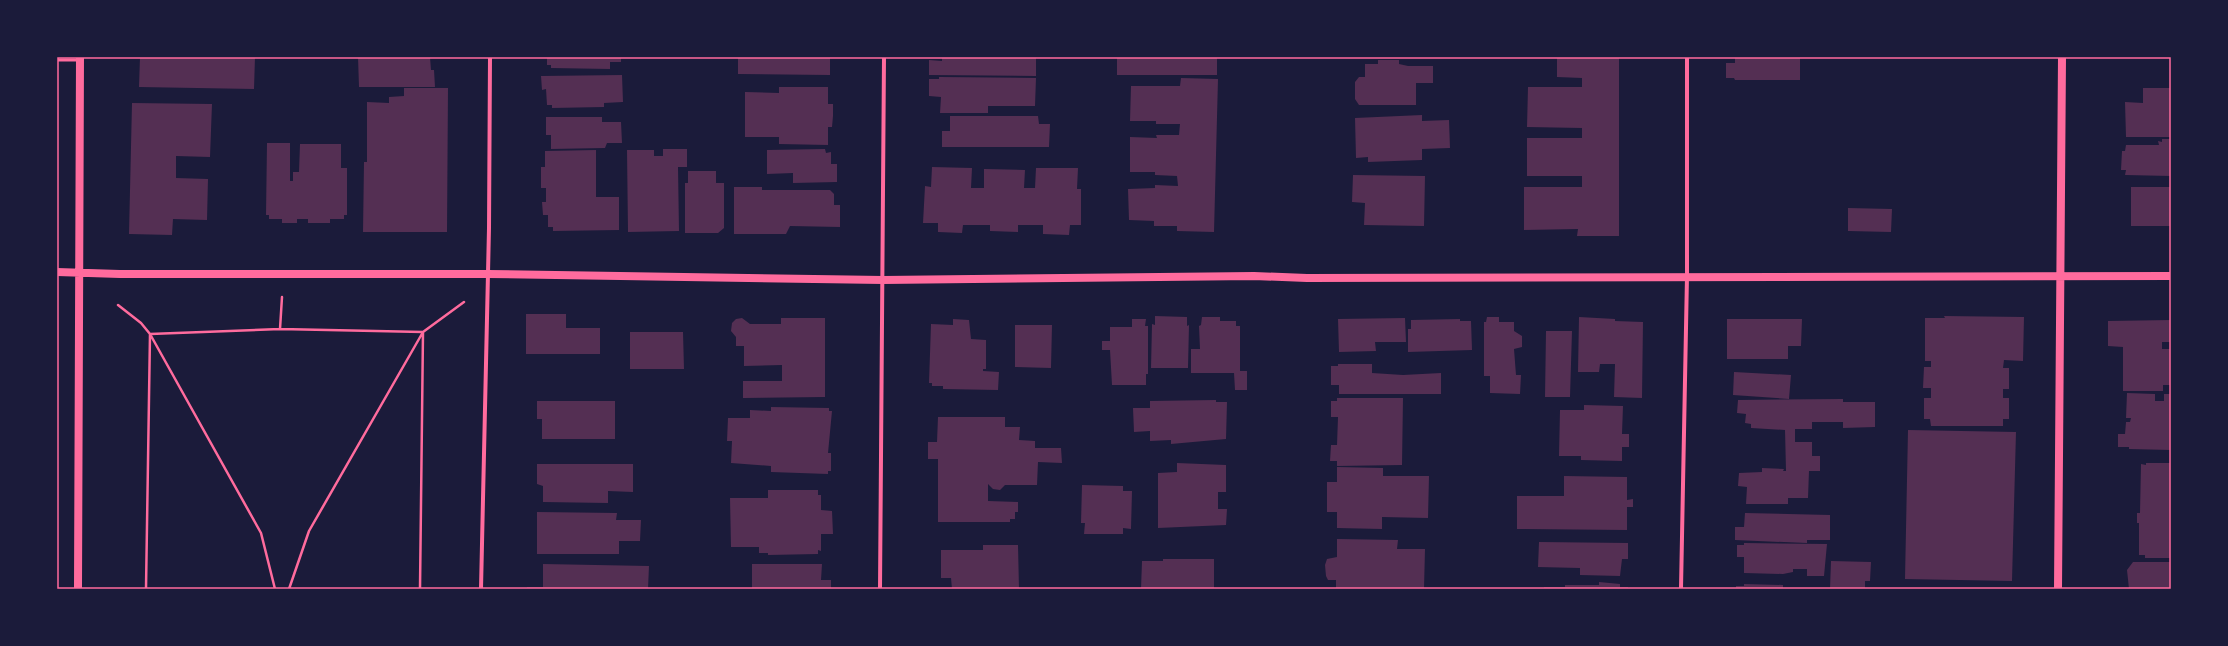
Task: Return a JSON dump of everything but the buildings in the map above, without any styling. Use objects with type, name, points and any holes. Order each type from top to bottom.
[{"type":"main road","points":[[2058,589],[2062,57]]},
{"type":"main road","points":[[78,589],[80,59]]},
{"type":"main road","points":[[57,272],[488,274],[883,280],[1254,276],[1307,278],[2171,276]]},
{"type":"street","points":[[481,589],[488,274],[490,57]]},
{"type":"street","points":[[880,589],[884,57]]},
{"type":"street","points":[[1681,589],[1687,276],[1687,57]]},
{"type":"lane","points":[[57,60],[80,59]]},
{"type":"path","points":[[280,329],[282,297]]},
{"type":"path","points":[[289,589],[309,531],[423,332],[464,302]]},
{"type":"path","points":[[118,305],[141,323],[150,334],[261,533],[276,589]]},
{"type":"path","points":[[150,334],[280,329],[423,332]]},
{"type":"path","points":[[420,589],[423,332]]},
{"type":"path","points":[[146,589],[150,334]]}]
